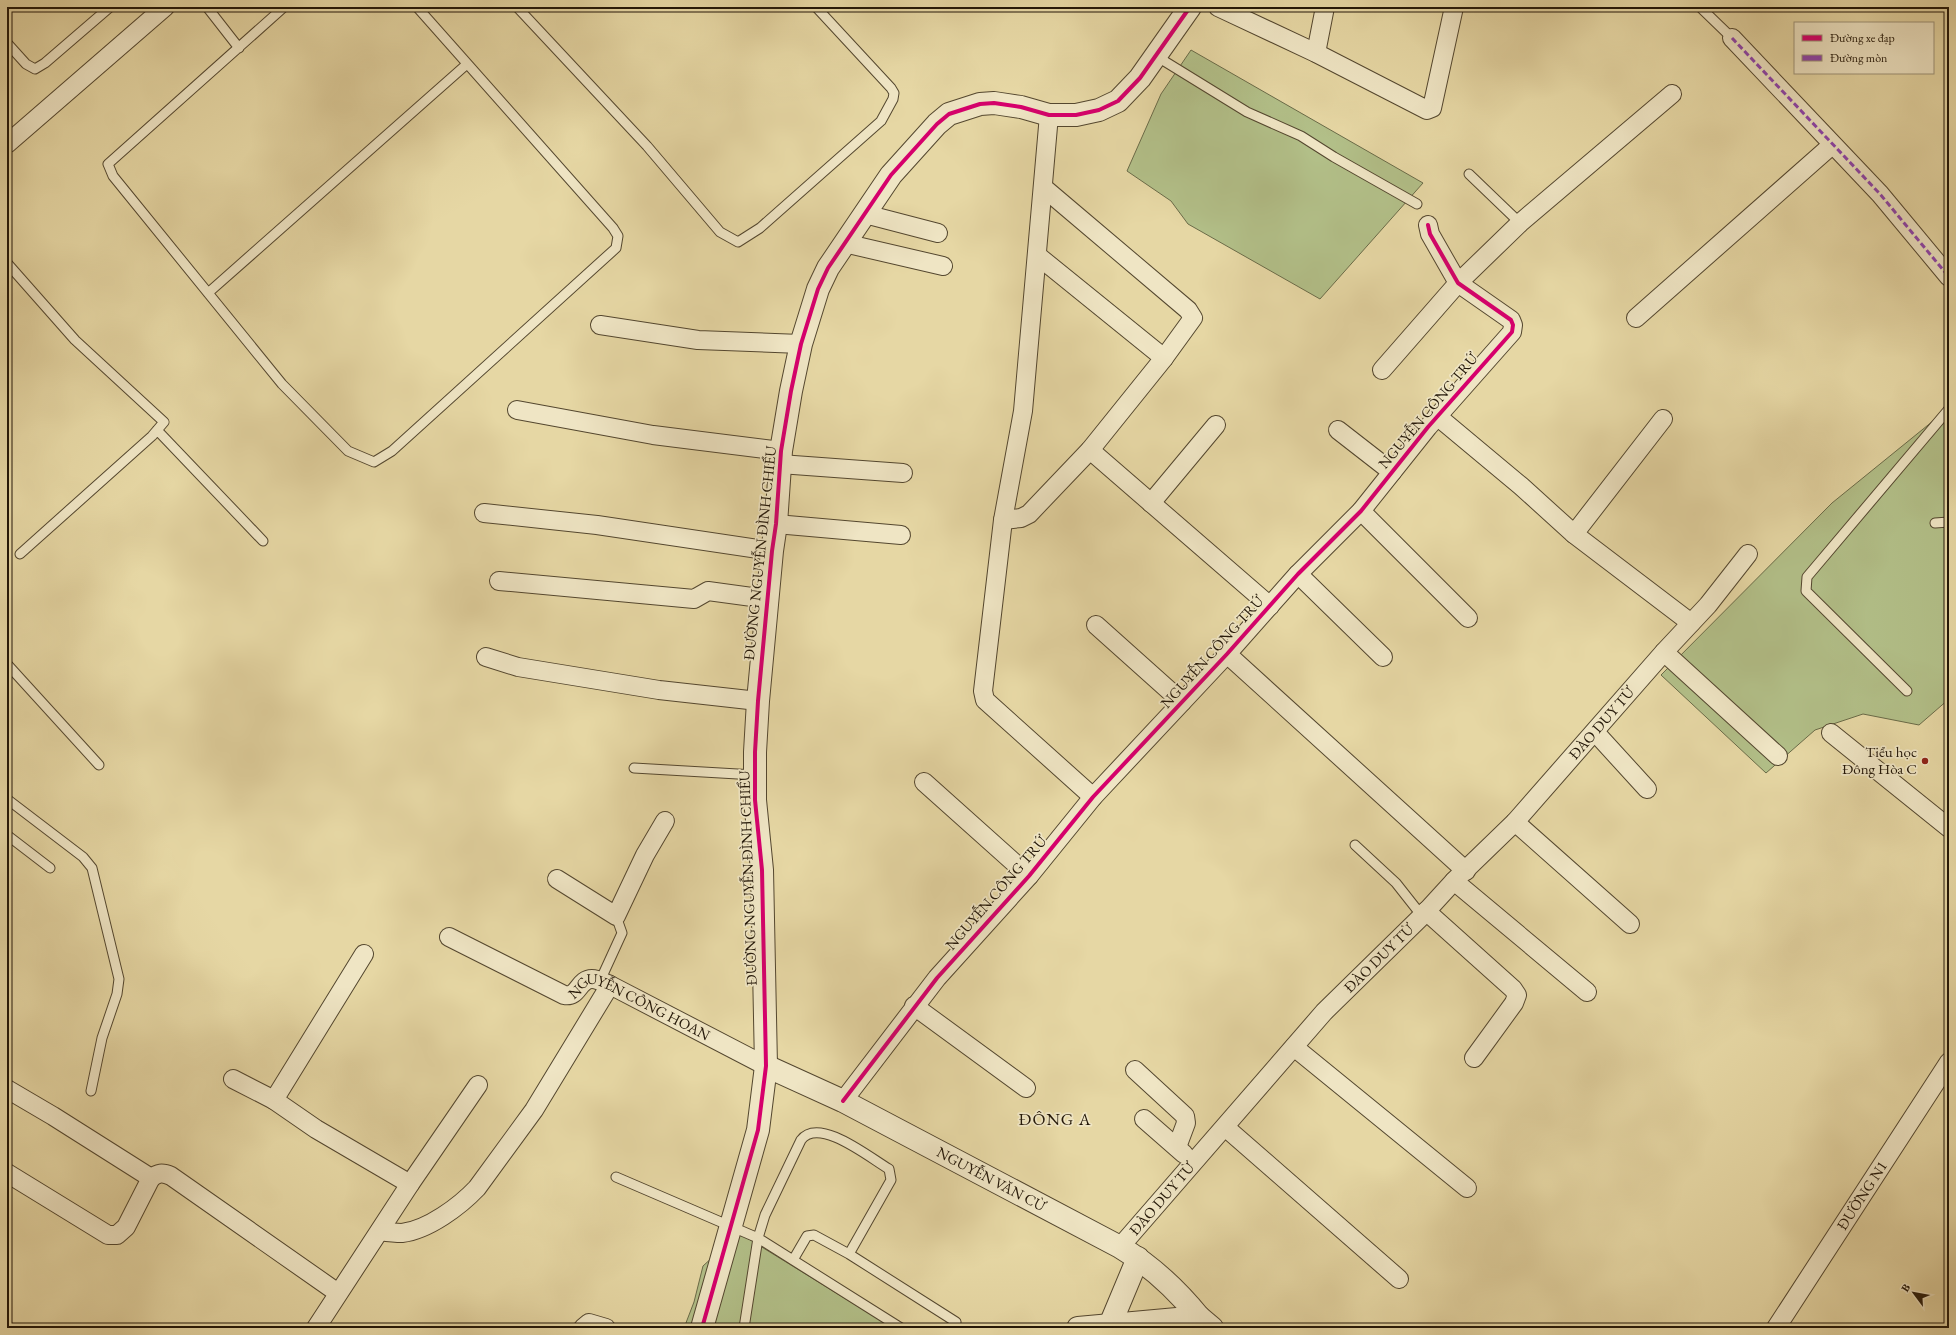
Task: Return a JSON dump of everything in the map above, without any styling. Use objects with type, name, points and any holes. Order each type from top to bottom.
[{"type":"street","points":[[7,144],[165,7]]},
{"type":"street","name":"ĐƯỜNG NGUYỄN ĐÌNH CHIỂU","points":[[702,1328],[758,1130],[766,1066],[762,870],[755,800],[758,701],[767,598],[776,524],[781,458],[791,391],[801,344],[818,289],[828,268],[844,243],[891,175],[937,124],[950,114],[980,104],[1022,107],[1050,115],[1076,115],[1099,110],[1118,101],[1140,78],[1190,7]]},
{"type":"street","points":[[1218,7],[1316,53],[1427,110],[1432,108],[1454,7]]},
{"type":"street","points":[[1316,53],[1325,7]]},
{"type":"street","points":[[1732,38],[1880,194],[1949,277]]},
{"type":"street","points":[[1382,370],[1458,283],[1520,223],[1672,94]]},
{"type":"street","points":[[1050,115],[1023,411],[1002,520],[983,691],[985,700],[1092,797]]},
{"type":"street","points":[[1636,318],[1832,145]]},
{"type":"street","points":[[1002,520],[1021,518],[1029,514],[1090,450],[1164,358],[1191,323],[1193,318],[1192,313],[1044,188]]},
{"type":"street","points":[[865,214],[938,233]]},
{"type":"street","name":"NGUYỄN CÔNG TRỨ","points":[[843,1101],[914,1006],[937,978],[1029,876],[1092,797],[1227,654],[1298,574],[1361,510],[1437,416],[1512,332],[1511,320],[1458,283],[1430,234],[1428,225]]},
{"type":"street","points":[[844,243],[943,266]]},
{"type":"street","points":[[1038,256],[1164,358]]},
{"type":"street","points":[[600,325],[698,340],[801,344]]},
{"type":"street","points":[[517,410],[781,458],[903,473]]},
{"type":"street","points":[[1437,416],[1521,486],[1574,534],[1691,623]]},
{"type":"street","points":[[1574,534],[1663,419]]},
{"type":"street","points":[[1151,503],[1216,425]]},
{"type":"street","points":[[1338,430],[1392,472]]},
{"type":"street","points":[[1090,450],[1270,606]]},
{"type":"street","points":[[1361,510],[1468,618]]},
{"type":"street","points":[[484,513],[597,525],[772,551]]},
{"type":"street","points":[[776,524],[901,534]]},
{"type":"street","name":"ĐÀO DUY TỪ","points":[[1129,1252],[1194,1162],[1324,1012],[1515,822],[1664,652],[1708,605],[1748,554]]},
{"type":"street","points":[[1298,574],[1383,657]]},
{"type":"street","points":[[499,581],[694,599],[708,591],[767,598]]},
{"type":"street","points":[[1096,625],[1182,702]]},
{"type":"street","points":[[1664,652],[1778,756]]},
{"type":"street","points":[[1227,654],[1460,876],[1587,992]]},
{"type":"street","points":[[486,657],[518,667],[660,690],[758,701]]},
{"type":"street","points":[[1595,732],[1646,789]]},
{"type":"street","points":[[1831,734],[1949,828]]},
{"type":"street","points":[[924,782],[1029,876]]},
{"type":"street","points":[[557,879],[616,916],[645,855],[665,820]]},
{"type":"street","points":[[1515,822],[1630,924]]},
{"type":"street","points":[[1424,914],[1513,989],[1517,995],[1514,1003],[1474,1058]]},
{"type":"street","name":"NGUYỄN CÔNG HOAN","points":[[449,937],[564,995],[569,996],[574,994],[584,982],[592,979],[605,983],[766,1066]]},
{"type":"street","points":[[274,1100],[364,954]]},
{"type":"street","points":[[380,1231],[402,1233],[428,1225],[466,1200],[477,1188],[534,1110],[605,983]]},
{"type":"street","points":[[914,1006],[1026,1088]]},
{"type":"street","points":[[1294,1048],[1467,1188]]},
{"type":"street","name":"ĐƯỜNG N1","points":[[1776,1328],[1949,1062]]},
{"type":"street","name":"NGUYỄN VĂN CỪ","points":[[766,1066],[843,1101],[1129,1252],[1182,1297],[1205,1323]]},
{"type":"street","points":[[1135,1070],[1185,1116],[1186,1123],[1176,1147]]},
{"type":"street","points":[[234,1079],[274,1100],[316,1128],[410,1184]]},
{"type":"street","points":[[316,1328],[410,1184],[478,1085]]},
{"type":"street","points":[[7,1089],[53,1116],[151,1178]]},
{"type":"street","points":[[1144,1119],[1194,1162]]},
{"type":"street","points":[[1225,1126],[1399,1279]]},
{"type":"street","points":[[7,1173],[108,1235],[117,1235],[126,1227],[151,1178],[158,1173],[171,1176],[338,1293]]},
{"type":"street","points":[[1110,1325],[1129,1252]]},
{"type":"street","points":[[583,1328],[588,1323],[606,1328]]},
{"type":"street","points":[[1078,1328],[1110,1325],[1205,1323]]},
{"type":"lane","points":[[7,43],[26,64],[35,69],[45,63],[110,7]]},
{"type":"lane","points":[[207,7],[239,48]]},
{"type":"lane","points":[[284,7],[108,164],[113,176],[282,384],[348,451],[374,462],[392,452],[616,248],[618,236],[613,228],[417,7]]},
{"type":"lane","points":[[518,7],[647,146],[720,232],[738,242],[760,228],[881,121],[893,99],[894,93],[891,88],[816,7]]},
{"type":"lane","points":[[1700,7],[1732,38]]},
{"type":"lane","points":[[1156,56],[1246,112],[1301,136],[1347,165],[1417,204]]},
{"type":"lane","points":[[208,293],[467,64]]},
{"type":"lane","points":[[1469,174],[1520,223]]},
{"type":"lane","points":[[7,263],[75,340],[164,422],[152,436],[20,554]]},
{"type":"lane","points":[[1907,690],[1806,591],[1806,583],[1807,577],[1949,409]]},
{"type":"lane","points":[[157,430],[263,541]]},
{"type":"lane","points":[[1935,523],[1949,522]]},
{"type":"lane","points":[[7,664],[99,765]]},
{"type":"lane","points":[[634,768],[755,775]]},
{"type":"lane","points":[[7,799],[83,857],[92,868],[119,979],[117,994],[102,1038],[91,1091]]},
{"type":"lane","points":[[7,835],[50,868]]},
{"type":"lane","points":[[1355,844],[1396,883],[1424,914]]},
{"type":"lane","points":[[605,983],[622,933],[616,916]]},
{"type":"lane","points":[[744,1328],[758,1238],[768,1207],[801,1140],[805,1135],[814,1132],[834,1135],[889,1169],[891,1174],[891,1180],[849,1254]]},
{"type":"lane","points":[[616,1177],[732,1225],[758,1238],[901,1328]]},
{"type":"lane","points":[[794,1260],[808,1236],[814,1235],[849,1254],[956,1322],[954,1328]]},
{"type":"green space","points":[[1191,50],[1423,183],[1320,299],[1188,224],[1171,201],[1127,171],[1161,94]]},
{"type":"green space","points":[[1949,408],[1949,699],[1919,725],[1863,714],[1815,730],[1766,773],[1661,675],[1832,503]]},
{"type":"green space","points":[[739,1233],[893,1328],[684,1328],[694,1302],[703,1266]]},
{"type":"marked path","points":[[1732,38],[1880,194],[1949,277]]},
{"type":"cycle path","points":[[702,1328],[758,1130],[766,1066],[762,870],[755,800],[755,752],[758,701],[772,551],[776,524],[781,451],[801,344],[818,289],[828,268],[891,175],[937,124],[949,114],[980,104],[994,103],[1021,107],[1049,115],[1076,115],[1099,110],[1118,101],[1140,78],[1190,7]]},
{"type":"cycle path","points":[[843,1101],[937,978],[1029,876],[1093,797],[1227,654],[1298,574],[1361,511],[1428,427],[1512,332],[1513,325],[1511,320],[1458,283],[1430,234],[1428,225]]},
{"type":"place","name":"Tiểu học Đông Hòa C","points":[[1925,761]]},
{"type":"district","name":"ĐÔNG A","points":[[1055,1119]]}]
